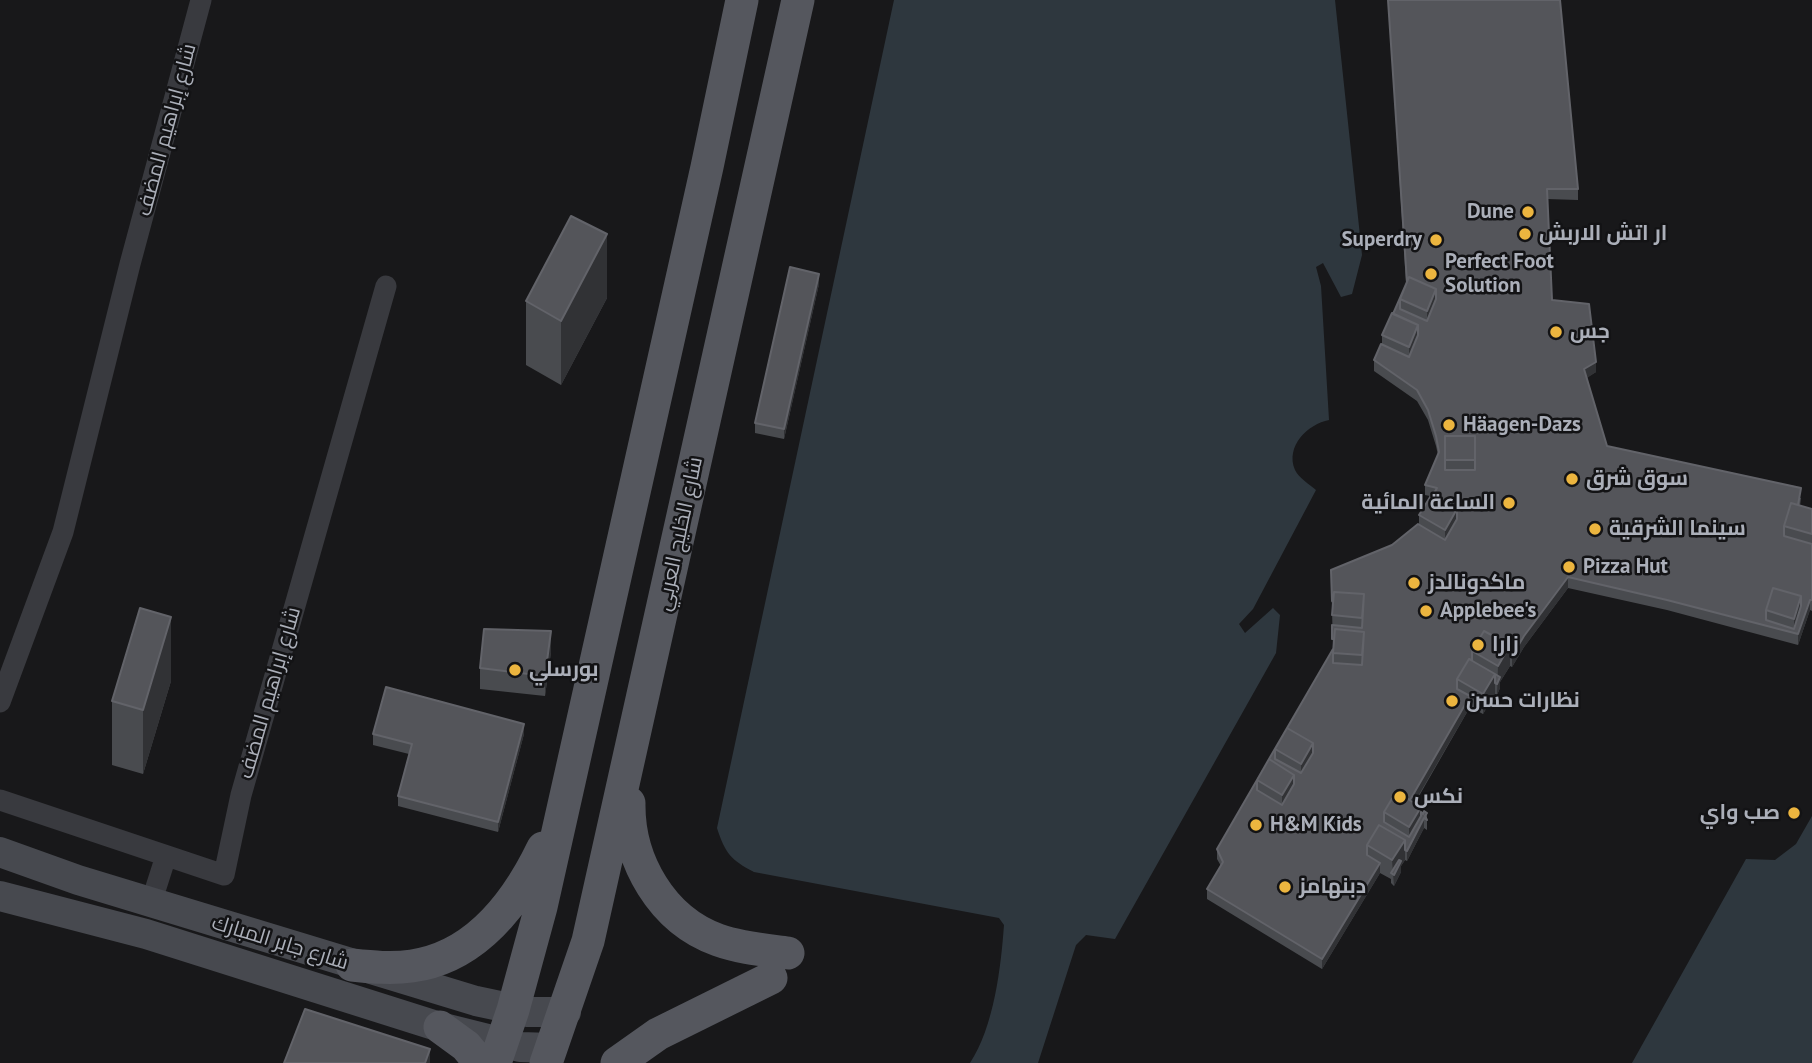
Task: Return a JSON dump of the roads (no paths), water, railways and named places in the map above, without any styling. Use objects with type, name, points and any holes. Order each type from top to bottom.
[{"type":"main road","points":[[492,1056],[513,1010],[541,907],[742,0]]},
{"type":"main road","name":"شارع الخليج العربي","points":[[549,1056],[588,941],[798,0]]},
{"type":"main road","points":[[617,1063],[658,1034],[779,965],[717,940],[687,924],[662,900],[639,864],[629,822],[634,742]]},
{"type":"main road","points":[[352,965],[413,966],[448,956],[477,938],[509,906],[524,884],[549,836],[565,797]]},
{"type":"main road","name":"شارع جابر المبارك","points":[[0,852],[78,880],[352,965],[513,1010],[566,1012]]},
{"type":"main road","points":[[9,898],[30,900],[38,890],[36,864]]},
{"type":"main road","name":"شارع جابر المبارك","points":[[9,898],[146,934],[440,1027]]},
{"type":"main road","points":[[440,1027],[466,1046],[492,1056],[549,1056]]},
{"type":"street","name":"شارع إبراهيم المضف","points":[[0,702],[63,532],[130,264],[201,0]]},
{"type":"street","name":"شارع إبراهيم المضف","points":[[0,800],[223,875],[241,795],[386,286]]},
{"type":"street","points":[[151,902],[166,856]]},
{"type":"place","name":"Dune","points":[[1528,212]]},
{"type":"place","name":"ار اتش الاربش","points":[[1525,234]]},
{"type":"place","name":"Superdry","points":[[1436,240]]},
{"type":"place","name":"Perfect Foot Solution","points":[[1431,274]]},
{"type":"place","name":"جس","points":[[1556,332]]},
{"type":"place","name":"Häagen-Dazs","points":[[1449,425]]},
{"type":"place","name":"سوق شرق","points":[[1572,479]]},
{"type":"place","name":"الساعة المائية","points":[[1509,503]]},
{"type":"place","name":"سينما الشرقية","points":[[1595,529]]},
{"type":"place","name":"Pizza Hut","points":[[1569,567]]},
{"type":"place","name":"ماكدونالدز","points":[[1414,583]]},
{"type":"place","name":"Applebee's","points":[[1426,611]]},
{"type":"place","name":"زارا","points":[[1478,645]]},
{"type":"place","name":"بورسلي","points":[[515,670]]},
{"type":"place","name":"نظارات حسن","points":[[1452,701]]},
{"type":"place","name":"نكس","points":[[1400,797]]},
{"type":"place","name":"صب واي","points":[[1794,813]]},
{"type":"place","name":"H&M Kids","points":[[1256,825]]},
{"type":"place","name":"دبنهامز","points":[[1285,887]]}]
